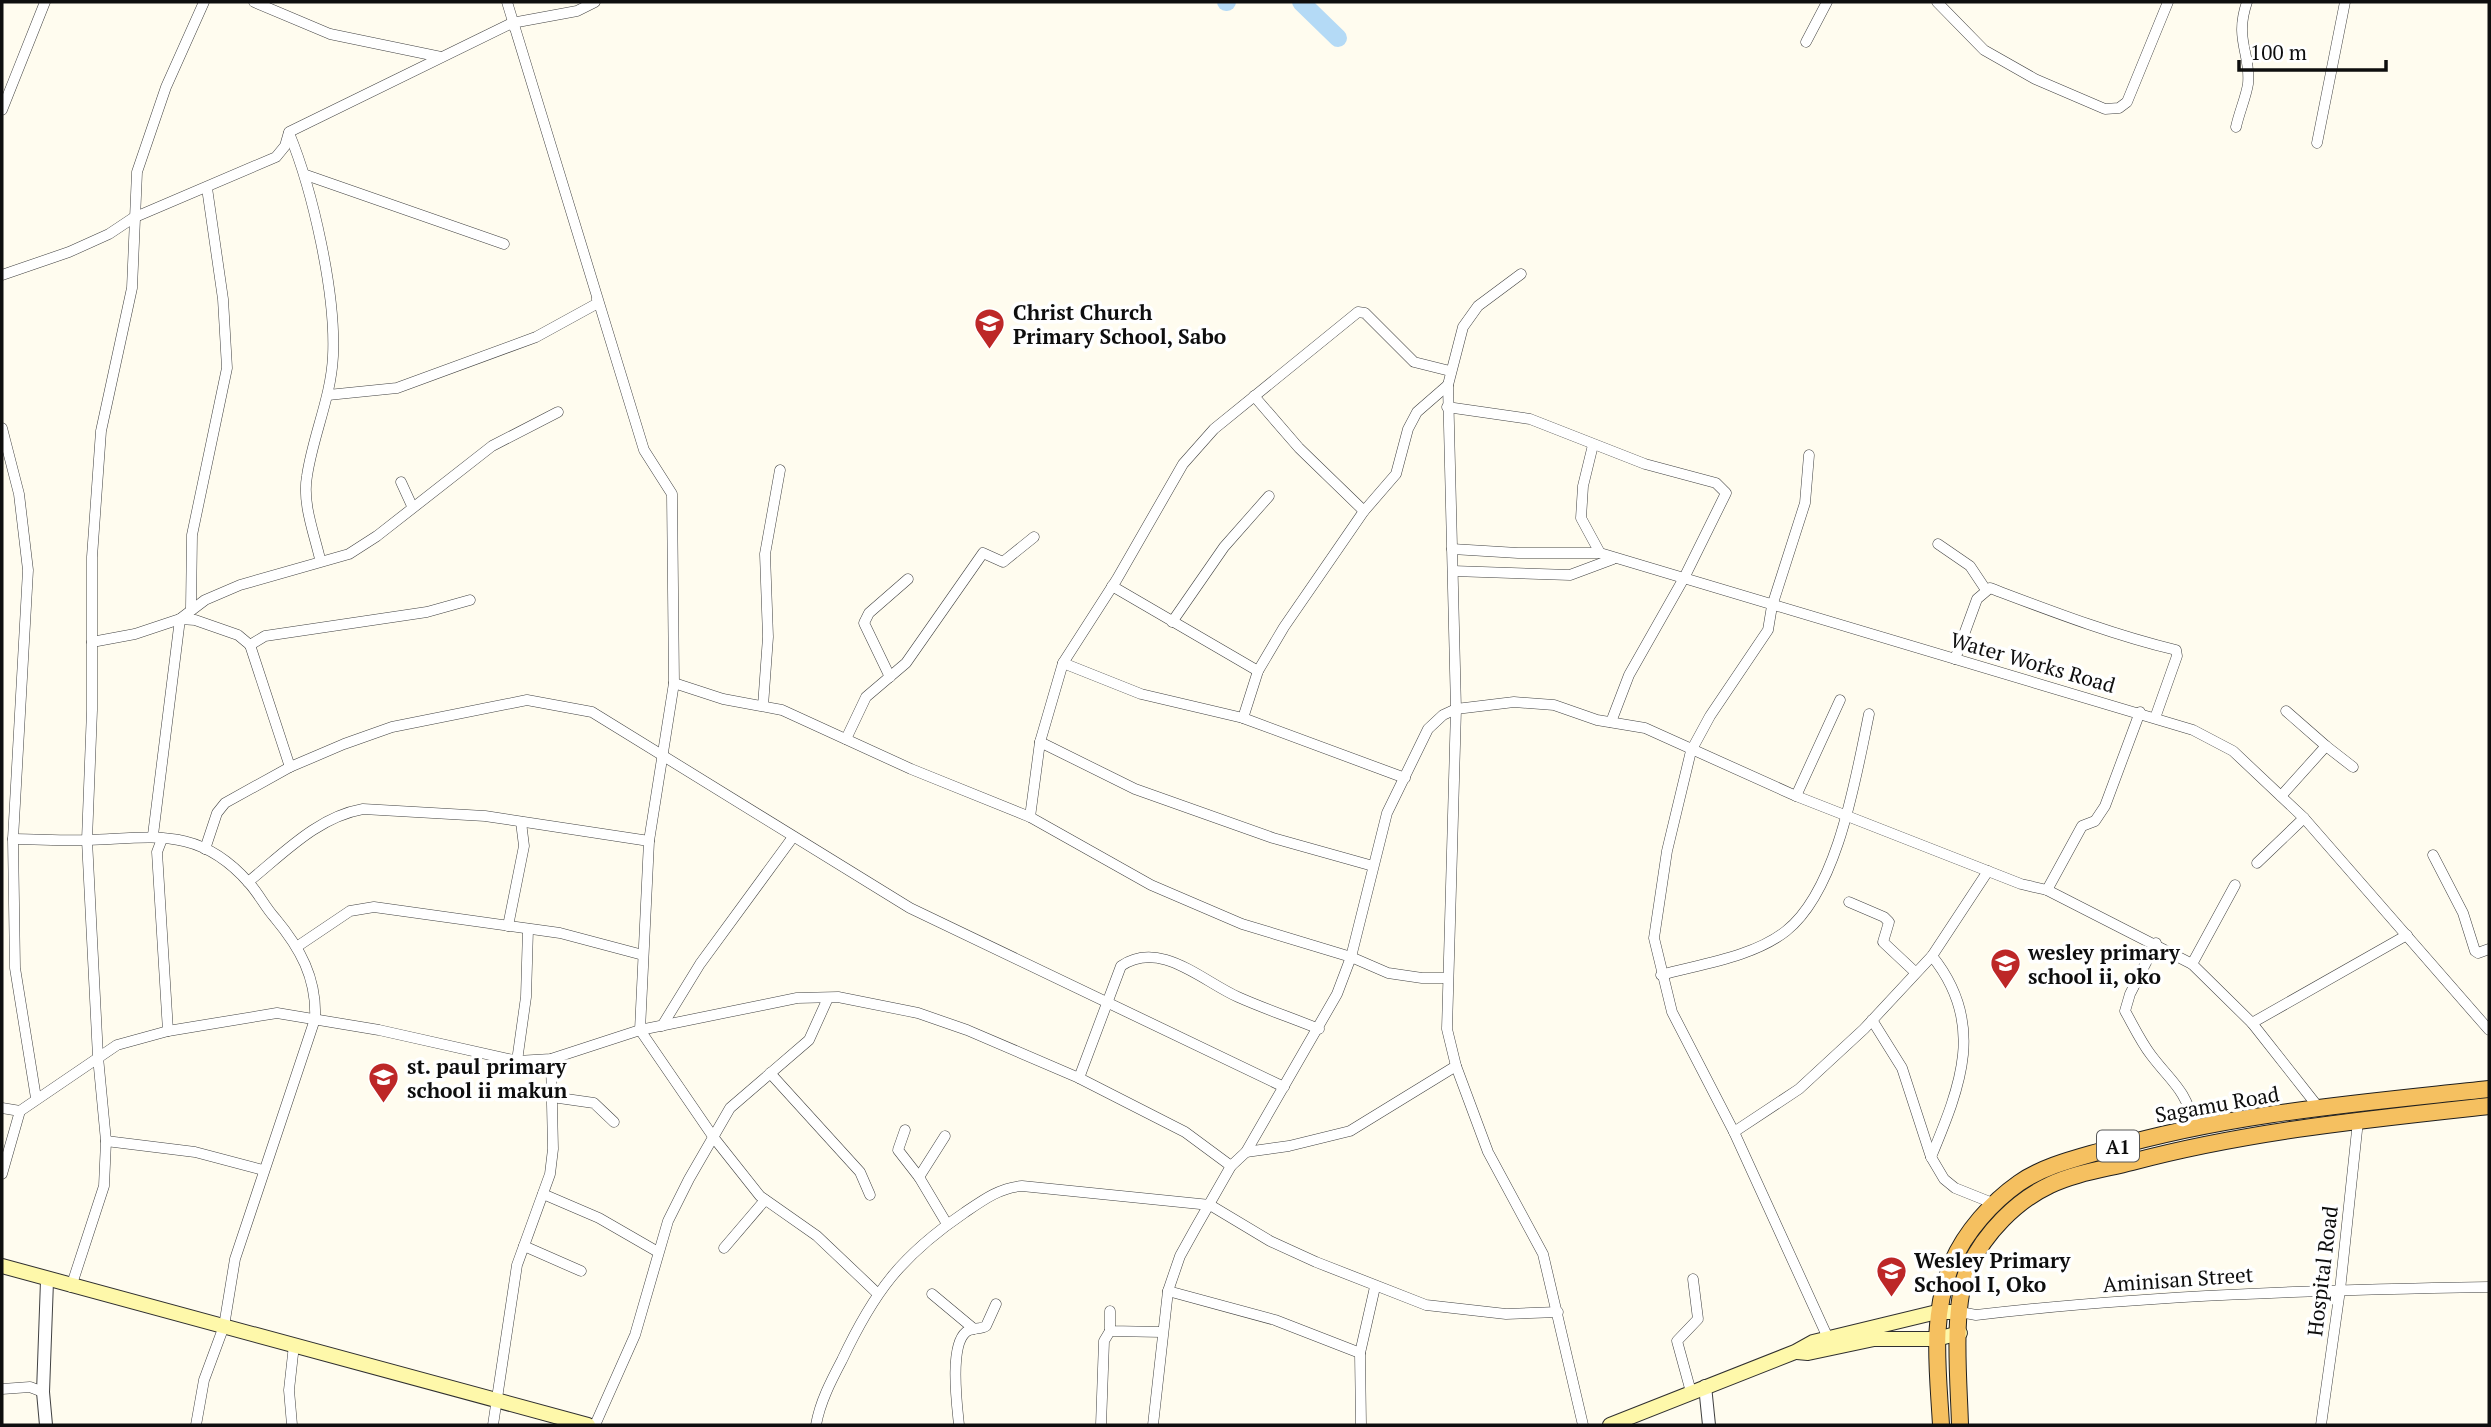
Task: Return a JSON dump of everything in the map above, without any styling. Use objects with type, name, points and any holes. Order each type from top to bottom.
[{"type":"highway","name":"Sagamu Road","points":[[1941,1425],[1937,1312],[1952,1262],[1972,1230],[1995,1204],[2018,1184],[2043,1169],[2195,1126],[2319,1108],[2489,1089]]},
{"type":"highway","name":"Sagamu Road","points":[[1960,1425],[1959,1333],[1968,1314],[1964,1278],[1985,1240],[2007,1215],[2050,1185],[2168,1152],[2358,1121],[2489,1106]]},
{"type":"main road","points":[[2,1266],[47,1281],[294,1345],[498,1403],[550,1421],[588,1425]]},
{"type":"main road","points":[[1610,1425],[1828,1338],[1937,1312],[1968,1314]]},
{"type":"main road","points":[[1795,1352],[1808,1353],[1896,1337],[1936,1339],[1959,1333]]},
{"type":"street","points":[[2,110],[46,2]]},
{"type":"street","points":[[71,1287],[104,1186],[106,1141],[98,1057],[87,841],[92,557],[101,431],[132,288],[137,172],[166,87],[204,2]]},
{"type":"street","points":[[254,2],[330,34],[441,58]]},
{"type":"street","points":[[508,2],[512,23],[644,450],[672,494],[674,683],[660,754],[649,841],[639,1030],[714,1138],[765,1199],[817,1236],[877,1293]]},
{"type":"street","points":[[2,275],[79,247],[109,234],[133,218],[276,157],[285,146],[289,132],[512,23],[577,11],[595,2]]},
{"type":"street","points":[[1806,42],[1827,2]]},
{"type":"street","points":[[1937,2],[1984,51],[2071,96],[2105,109],[2119,108],[2127,102],[2168,2]]},
{"type":"street","points":[[2236,127],[2248,83],[2240,37],[2241,18],[2247,2]]},
{"type":"street","points":[[2317,144],[2344,2]]},
{"type":"street","points":[[289,132],[306,175],[332,317],[333,357],[328,395],[306,477],[306,500],[320,559]]},
{"type":"street","points":[[306,175],[504,244]]},
{"type":"street","points":[[191,608],[192,535],[227,368],[223,299],[207,188]]},
{"type":"street","points":[[1521,274],[1478,306],[1463,327],[1448,385],[1457,709],[1447,1029],[1456,1066],[1488,1152],[1543,1254],[1583,1425]]},
{"type":"street","points":[[328,395],[397,388],[536,337],[598,303]]},
{"type":"street","points":[[1030,817],[1040,742],[1063,663],[1112,586],[1183,464],[1214,429],[1358,312],[1365,313],[1414,362],[1450,371]]},
{"type":"street","points":[[1243,718],[1258,671],[1364,511],[1396,474],[1408,429],[1417,412],[1448,385]]},
{"type":"street","points":[[1254,396],[1298,448],[1364,511]]},
{"type":"street","points":[[1447,407],[1530,419],[1593,444],[1724,488],[1726,498],[1685,578],[1629,675],[1611,722]]},
{"type":"street","points":[[168,1031],[157,852],[176,628],[180,619],[191,608],[240,585],[320,559],[349,554],[377,536],[492,446],[558,412]]},
{"type":"street","points":[[2,428],[19,494],[28,570],[13,839],[15,968],[36,1098]]},
{"type":"street","points":[[1593,444],[1583,486],[1581,518],[1600,553]]},
{"type":"street","points":[[1809,455],[1805,503],[1772,606],[1768,630],[1710,716],[1691,751],[1667,851],[1654,938],[1672,1012],[1734,1132],[1828,1338]]},
{"type":"street","points":[[763,706],[768,637],[765,554],[780,470]]},
{"type":"street","points":[[401,482],[412,506]]},
{"type":"street","points":[[1172,622],[1224,547],[1269,496]]},
{"type":"street","points":[[846,739],[866,697],[906,663],[983,553],[1003,562],[1034,537]]},
{"type":"street","points":[[1938,544],[1970,566],[1986,590],[2107,628],[2126,638],[2176,650],[2177,656],[2155,718]]},
{"type":"street","name":"Water Works Road","points":[[1452,549],[1518,553],[1600,553],[2193,730],[2232,751],[2304,818],[2489,1030]]},
{"type":"street","points":[[1453,571],[1570,575],[1617,558]]},
{"type":"street","points":[[890,677],[864,623],[869,613],[908,579]]},
{"type":"street","points":[[1112,586],[1258,671]]},
{"type":"street","points":[[1955,659],[1977,599],[1986,590]]},
{"type":"street","points":[[250,645],[265,636],[427,612],[470,600]]},
{"type":"street","points":[[92,642],[135,634],[180,619],[195,620],[238,635],[250,645],[290,767]]},
{"type":"street","points":[[1063,663],[1141,694],[1243,718],[1405,778]]},
{"type":"street","points":[[674,683],[723,699],[782,710],[1030,817],[1151,885],[1242,924],[1351,957],[1388,973],[1422,978],[1447,978]]},
{"type":"street","points":[[205,849],[217,813],[225,803],[290,767],[391,727],[527,700],[592,712],[909,908],[1052,977],[1107,1000],[1284,1087]]},
{"type":"street","points":[[1796,796],[1840,701]]},
{"type":"street","points":[[1153,1425],[1168,1291],[1180,1256],[1231,1166],[1246,1152],[1319,1029],[1351,957],[1387,813],[1428,729],[1443,715],[1457,709],[1527,703],[1554,705],[1611,722],[1645,728],[1796,796],[1988,871],[2047,890],[2156,943],[2192,964],[2252,1023],[2319,1108]]},
{"type":"street","points":[[2286,711],[2353,768]]},
{"type":"street","points":[[2047,890],[2082,826],[2095,821],[2105,806],[2140,712]]},
{"type":"street","points":[[1661,975],[1745,951],[1785,932],[1802,916],[1830,867],[1869,714]]},
{"type":"street","points":[[1040,742],[1135,789],[1273,838],[1373,866]]},
{"type":"street","points":[[2281,796],[2326,746]]},
{"type":"street","points":[[248,882],[314,829],[345,812],[391,810],[485,816],[649,841]]},
{"type":"street","points":[[2257,863],[2304,818]]},
{"type":"street","points":[[508,926],[524,846],[521,822]]},
{"type":"street","points":[[662,1026],[700,964],[793,837]]},
{"type":"street","points":[[13,839],[87,841],[181,838],[205,849],[248,882],[298,946],[316,999],[315,1019],[235,1259],[224,1326],[204,1380],[196,1425]]},
{"type":"street","points":[[2433,855],[2463,913],[2475,951],[2478,953],[2489,949]]},
{"type":"street","points":[[1734,1132],[1799,1088],[1872,1020],[1932,956],[1988,871]]},
{"type":"street","points":[[2192,964],[2235,885]]},
{"type":"street","points":[[1849,902],[1884,917],[1889,922],[1883,942],[1915,972]]},
{"type":"street","points":[[298,946],[350,911],[361,908],[560,933],[643,955]]},
{"type":"street","points":[[517,1061],[526,997],[528,929]]},
{"type":"street","points":[[2252,1023],[2407,935]]},
{"type":"street","points":[[2156,943],[2130,994],[2125,1011],[2151,1056],[2174,1079],[2189,1104],[2195,1126]]},
{"type":"street","points":[[1931,1157],[1962,1075],[1964,1056],[1959,1000],[1950,979],[1932,956]]},
{"type":"street","points":[[1079,1078],[1121,967],[1135,957],[1152,957],[1183,966],[1237,997],[1319,1029]]},
{"type":"street","points":[[2,965],[15,968]]},
{"type":"street","points":[[2,1174],[20,1111],[117,1045],[168,1031],[277,1013],[517,1061],[551,1059],[639,1030],[797,998],[874,1003],[918,1013],[1079,1078],[1185,1132],[1231,1166]]},
{"type":"street","points":[[595,1425],[635,1335],[668,1221],[730,1108],[809,1040],[828,998]]},
{"type":"street","points":[[1872,1020],[1902,1068],[1931,1157],[1944,1179],[1955,1188],[1995,1204]]},
{"type":"street","points":[[493,1425],[517,1265],[550,1174],[553,1149],[551,1059]]},
{"type":"street","points":[[1246,1152],[1301,1144],[1350,1131],[1456,1066]]},
{"type":"street","points":[[770,1073],[860,1172],[870,1195]]},
{"type":"street","points":[[552,1097],[594,1104],[614,1122]]},
{"type":"street","points":[[2,1108],[20,1111]]},
{"type":"street","name":"Hospital Road","points":[[2321,1425],[2340,1290],[2358,1121]]},
{"type":"street","points":[[905,1130],[898,1150],[919,1177],[947,1224]]},
{"type":"street","points":[[919,1177],[945,1136]]},
{"type":"street","points":[[106,1141],[220,1157],[263,1170]]},
{"type":"street","points":[[816,1425],[826,1392],[877,1293],[905,1259],[947,1224],[994,1193],[1022,1186],[1210,1205],[1270,1241],[1375,1287],[1437,1308],[1506,1314],[1558,1312]]},
{"type":"street","points":[[543,1194],[599,1218],[658,1252]]},
{"type":"street","points":[[724,1248],[765,1199]]},
{"type":"street","points":[[524,1245],[581,1271]]},
{"type":"street","points":[[1693,1279],[1698,1319],[1677,1341],[1698,1389],[1709,1425]]},
{"type":"street","points":[[46,1425],[43,1392],[47,1281]]},
{"type":"street","points":[[1361,1425],[1360,1353],[1375,1287]]},
{"type":"street","name":"Aminisan Street","points":[[1968,1314],[2145,1299],[2340,1290],[2489,1287]]},
{"type":"street","points":[[1168,1291],[1275,1320],[1360,1353]]},
{"type":"street","points":[[932,1294],[974,1329]]},
{"type":"street","points":[[959,1425],[957,1352],[960,1340],[968,1330],[986,1325],[996,1304]]},
{"type":"street","points":[[1101,1425],[1104,1341],[1110,1331],[1110,1311]]},
{"type":"street","points":[[1110,1331],[1162,1332]]},
{"type":"street","points":[[292,1425],[289,1390],[294,1345]]},
{"type":"street","points":[[2,1390],[30,1387],[43,1392]]},
{"type":"waterway","points":[[1301,2],[1338,38]]},
{"type":"place","name":"Christ Church Primary School, Sabo","points":[[990,351]]},
{"type":"place","name":"wesley primary school ii, oko","points":[[2005,991]]},
{"type":"place","name":"st. paul primary school ii makun","points":[[384,1105]]},
{"type":"place","name":"Wesley Primary School I, Oko","points":[[1891,1299]]}]
